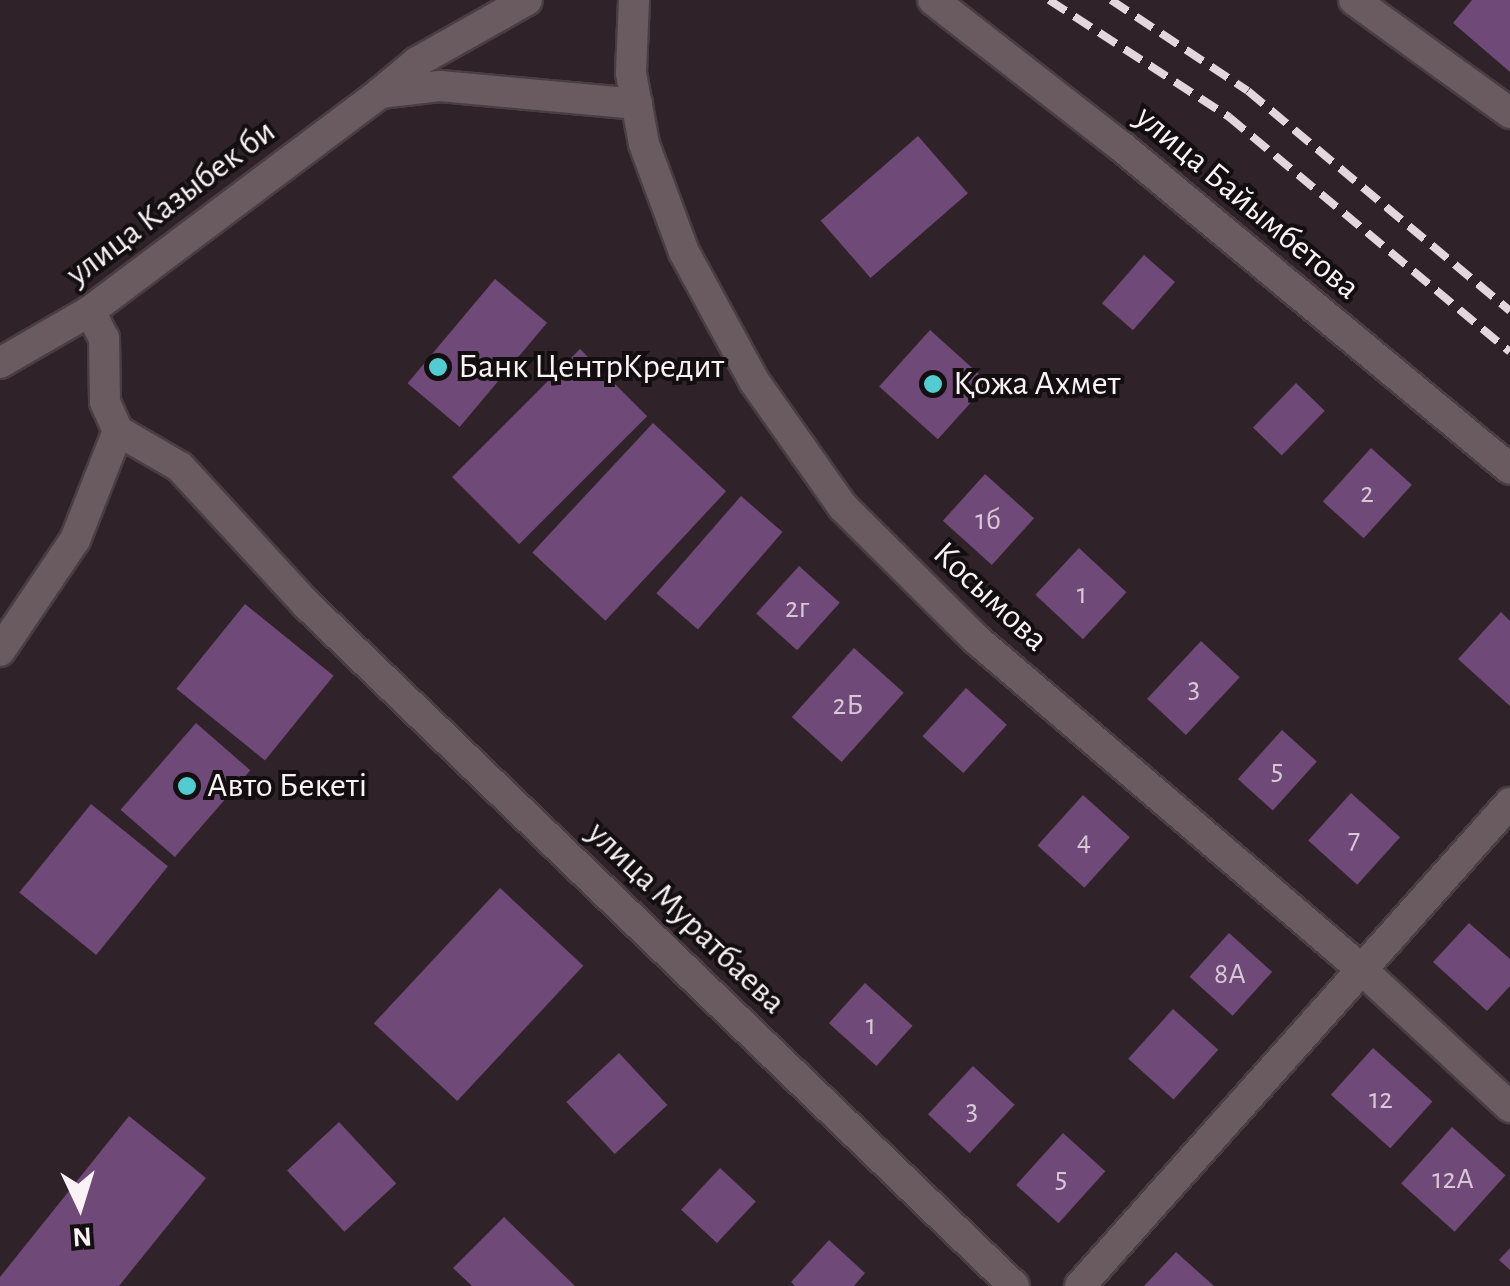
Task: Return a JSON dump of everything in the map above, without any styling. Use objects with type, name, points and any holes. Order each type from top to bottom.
[{"type":"street","name":"улица Казыбек би","points":[[0,363],[90,311],[417,62],[527,0]]},
{"type":"street","name":"Косымова","points":[[634,0],[637,104],[644,144],[684,252],[754,382],[843,507],[976,640],[1360,968],[1510,1107]]},
{"type":"street","name":"улица Байымбетова","points":[[933,0],[1122,147],[1510,469]]},
{"type":"street","points":[[1354,0],[1510,113]]},
{"type":"street","points":[[380,93],[440,86],[637,104]]},
{"type":"street","points":[[0,651],[75,540],[118,431],[104,402],[104,338],[90,311]]},
{"type":"street","name":"улица Муратбаева","points":[[118,431],[180,467],[306,604],[1014,1286]]},
{"type":"street","points":[[1080,1286],[1510,804]]},
{"type":"building","points":[[1472,0],[1510,0],[1510,72],[1453,23]]},
{"type":"building","points":[[918,136],[968,193],[871,278],[821,221]]},
{"type":"building","points":[[1144,255],[1175,282],[1133,330],[1102,303]]},
{"type":"building","points":[[495,279],[547,323],[460,427],[408,383]]},
{"type":"building","name":"Қожа Ахмет","points":[[930,330],[989,383],[938,439],[879,386]]},
{"type":"building","points":[[580,349],[647,416],[519,544],[452,477]]},
{"type":"building","points":[[1296,383],[1325,411],[1282,455],[1253,428]]},
{"type":"building","points":[[653,423],[726,491],[605,621],[532,552]]},
{"type":"building","points":[[1371,448],[1412,485],[1364,538],[1323,502]]},
{"type":"building","points":[[985,474],[1034,518],[992,565],[943,521]]},
{"type":"building","points":[[741,496],[783,532],[698,629],[656,593]]},
{"type":"building","points":[[1079,548],[1127,592],[1083,639],[1035,595]]},
{"type":"building","points":[[799,566],[840,603],[797,650],[756,614]]},
{"type":"building","points":[[245,604],[334,676],[265,760],[176,689]]},
{"type":"building","points":[[1501,612],[1510,621],[1510,706],[1458,659]]},
{"type":"building","points":[[1201,641],[1240,677],[1186,735],[1147,699]]},
{"type":"building","points":[[854,648],[904,693],[842,762],[792,717]]},
{"type":"building","points":[[966,688],[1007,725],[963,773],[923,736]]},
{"type":"building","points":[[196,723],[250,770],[175,857],[121,810]]},
{"type":"building","points":[[1282,730],[1317,761],[1273,810],[1238,779]]},
{"type":"building","points":[[1351,793],[1400,837],[1357,885],[1308,841]]},
{"type":"building","points":[[1083,795],[1130,837],[1084,888],[1037,846]]},
{"type":"building","points":[[91,804],[168,866],[96,955],[19,893]]},
{"type":"building","points":[[500,888],[583,966],[457,1101],[374,1023]]},
{"type":"building","points":[[1469,923],[1510,959],[1510,986],[1487,1011],[1433,962]]},
{"type":"building","points":[[1229,933],[1272,972],[1233,1016],[1190,977]]},
{"type":"building","points":[[865,983],[913,1026],[876,1066],[829,1023]]},
{"type":"building","points":[[1173,1009],[1218,1050],[1174,1100],[1128,1059]]},
{"type":"building","points":[[1373,1048],[1432,1102],[1390,1148],[1331,1095]]},
{"type":"building","points":[[619,1053],[667,1105],[615,1154],[566,1102]]},
{"type":"building","points":[[973,1066],[1015,1105],[970,1153],[928,1114]]},
{"type":"building","points":[[129,1116],[206,1178],[119,1286],[0,1286],[0,1277]]},
{"type":"building","points":[[339,1122],[396,1183],[344,1232],[287,1170]]},
{"type":"building","points":[[1452,1127],[1506,1175],[1455,1232],[1401,1183]]},
{"type":"building","points":[[1063,1133],[1105,1171],[1059,1223],[1016,1185]]},
{"type":"building","points":[[720,1168],[756,1201],[717,1243],[681,1210]]},
{"type":"building","points":[[504,1217],[575,1286],[472,1286],[453,1268]]},
{"type":"building","points":[[829,1240],[865,1273],[854,1286],[795,1286],[791,1282]]},
{"type":"building","points":[[1510,1248],[1510,1270],[1499,1260]]},
{"type":"building","points":[[1176,1252],[1214,1286],[1144,1286]]},
{"type":"railway","points":[[1049,0],[1229,117],[1510,352]]},
{"type":"railway","points":[[1111,0],[1248,91],[1510,311]]},
{"type":"place","name":"Банк ЦентрКредит","points":[[438,367]]},
{"type":"place","name":"Қожа Ахмет","points":[[933,384]]},
{"type":"place","name":"Авто Бекетi","points":[[187,786]]}]
